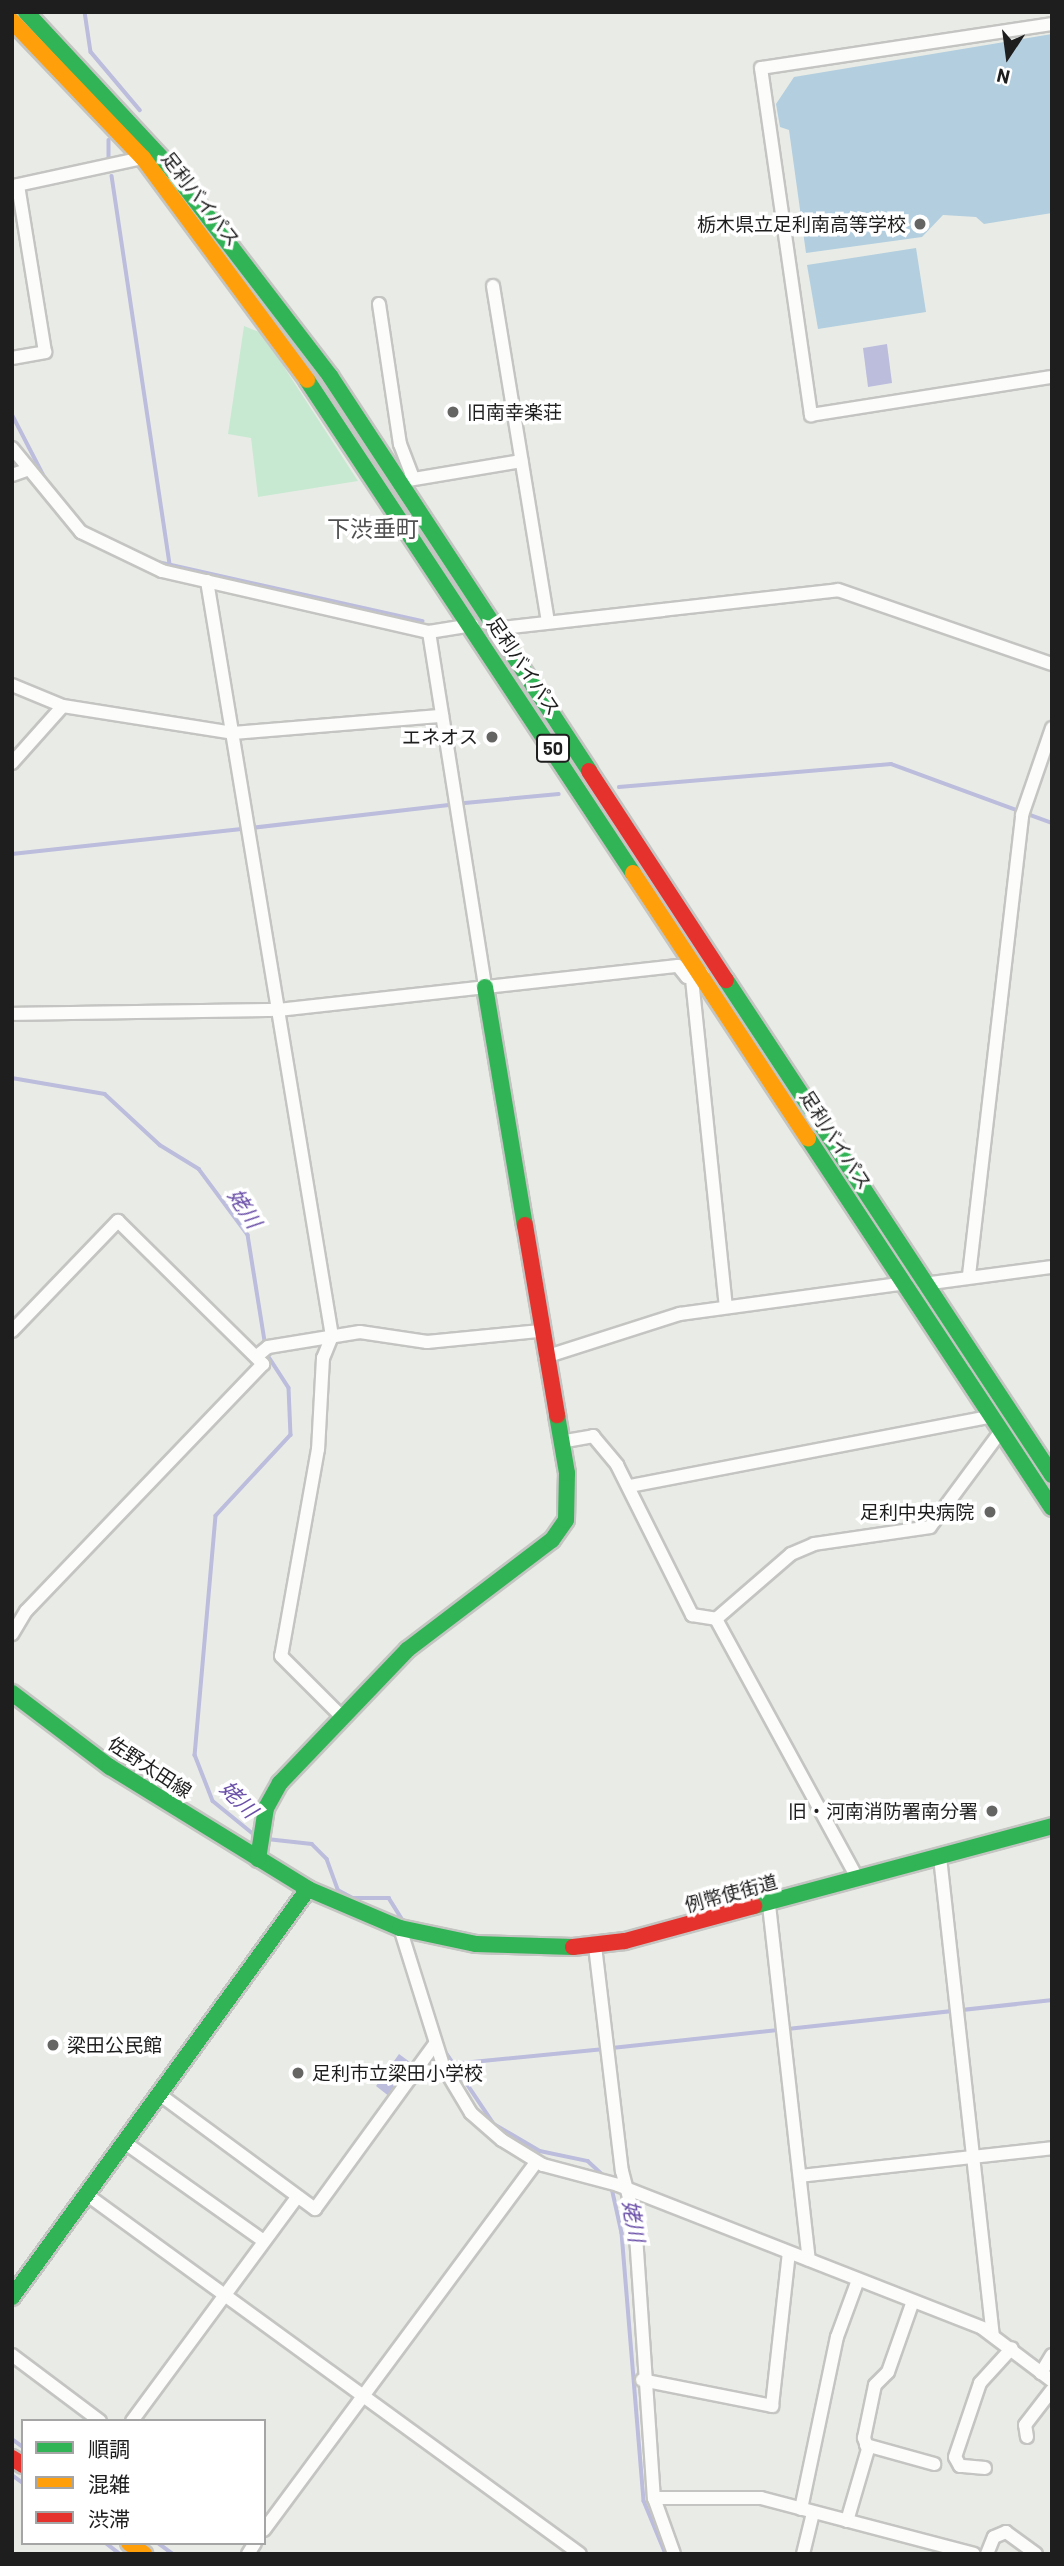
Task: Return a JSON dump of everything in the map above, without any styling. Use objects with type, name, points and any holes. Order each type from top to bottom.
[{"type":"main road","name":"足利バイパス","points":[[26,12],[209,215],[407,481],[496,629],[1052,1475]]},
{"type":"main road","name":"足利バイパス","points":[[12,20],[143,158],[264,314],[472,625],[698,976],[1052,1508]]},
{"type":"main road","points":[[259,1854],[262,1831],[273,1792],[342,1717],[407,1650],[561,1530],[569,1494],[485,987]]},
{"type":"main road","name":"佐野太田線","points":[[12,1693],[110,1768],[259,1854],[308,1889]]},
{"type":"main road","name":"例幣使街道","points":[[308,1889],[406,1929],[503,1947],[595,1946],[769,1905],[1052,1826]]},
{"type":"main road","points":[[12,2297],[308,1889]]},
{"type":"street","points":[[1052,24],[761,68],[811,415],[1052,377]]},
{"type":"street","points":[[12,358],[45,352],[15,185],[143,158]]},
{"type":"street","points":[[493,286],[548,622]]},
{"type":"street","points":[[379,304],[407,481],[521,461]]},
{"type":"street","points":[[12,448],[81,532],[162,571],[429,632],[472,625],[496,629],[838,590],[1052,664]]},
{"type":"street","points":[[12,475],[29,469]]},
{"type":"street","points":[[207,581],[332,1336],[323,1358],[318,1450],[281,1656],[342,1717]]},
{"type":"street","points":[[429,632],[485,987]]},
{"type":"street","points":[[12,685],[62,706],[233,733],[442,716]]},
{"type":"street","points":[[12,763],[62,706]]},
{"type":"street","points":[[969,1275],[1022,815],[1052,728]]},
{"type":"street","points":[[12,1014],[278,1010],[678,965],[698,976],[726,1307]]},
{"type":"street","points":[[12,1331],[118,1221],[263,1364],[26,1611],[12,1634]]},
{"type":"street","points":[[545,1357],[680,1314],[904,1282],[927,1284],[969,1275],[1052,1267]]},
{"type":"street","points":[[257,1356],[268,1348],[360,1332],[427,1342],[540,1331]]},
{"type":"street","points":[[630,1486],[992,1416]]},
{"type":"street","points":[[716,1619],[791,1554],[814,1544],[930,1527],[1001,1431]]},
{"type":"street","points":[[560,1442],[593,1436],[630,1486],[692,1615],[716,1619]]},
{"type":"street","points":[[716,1619],[858,1879]]},
{"type":"street","points":[[940,1857],[993,2334]]},
{"type":"street","points":[[769,1905],[809,2260]]},
{"type":"street","points":[[406,1929],[434,2045],[471,2113],[536,2162],[622,2187],[993,2334],[1052,2381]]},
{"type":"street","points":[[595,1946],[622,2187],[635,2221],[642,2380],[654,2498],[674,2554]]},
{"type":"street","points":[[159,2094],[315,2209],[434,2045]]},
{"type":"street","points":[[124,2142],[264,2241]]},
{"type":"street","points":[[800,2176],[1052,2148]]},
{"type":"street","points":[[266,2527],[536,2162]]},
{"type":"street","points":[[86,2194],[363,2399],[579,2554]]},
{"type":"street","points":[[133,2419],[297,2197]]},
{"type":"street","points":[[642,2380],[772,2406],[789,2253]]},
{"type":"street","points":[[803,2554],[807,2511],[837,2337],[858,2280]]},
{"type":"street","points":[[847,2521],[866,2445],[875,2385],[888,2372],[913,2301]]},
{"type":"street","points":[[985,2469],[960,2466],[955,2457],[980,2384],[1012,2348]]},
{"type":"street","points":[[1041,2372],[1052,2355]]},
{"type":"street","points":[[12,2356],[97,2419]]},
{"type":"street","points":[[1027,2437],[1025,2425],[1052,2390]]},
{"type":"street","points":[[866,2445],[934,2464]]},
{"type":"street","points":[[654,2498],[761,2498],[974,2554]]},
{"type":"street","points":[[987,2554],[994,2537],[1006,2532],[1036,2554]]},
{"type":"green space","points":[[244,326],[262,333],[358,481],[258,497],[251,438],[228,434]]},
{"type":"shaded area","points":[[1052,34],[1052,213],[984,224],[976,217],[943,215],[922,237],[806,253],[789,130],[780,127],[776,104],[794,77]]},
{"type":"shaded area","points":[[916,248],[926,312],[818,329],[807,265]]},
{"type":"shaded area","points":[[887,344],[892,383],[868,387],[863,348]]},
{"type":"shaded area","points":[[399,2054],[414,2065],[390,2097],[376,2086]]},
{"type":"waterway","points":[[85,12],[91,52],[140,110]]},
{"type":"waterway","points":[[109,140],[109,161]]},
{"type":"waterway","points":[[112,176],[170,565]]},
{"type":"waterway","points":[[12,414],[45,478]]},
{"type":"waterway","points":[[158,562],[422,621]]},
{"type":"waterway","points":[[619,787],[891,764],[1052,823]]},
{"type":"waterway","points":[[465,803],[559,794]]},
{"type":"waterway","points":[[251,828],[451,805]]},
{"type":"waterway","points":[[12,854],[244,829]]},
{"type":"waterway","name":"姥川","points":[[12,1078],[105,1094],[160,1145],[199,1169],[248,1235],[267,1354],[289,1388],[291,1435],[216,1516],[195,1755],[213,1801],[256,1836]]},
{"type":"waterway","name":"姥川","points":[[267,1839],[312,1844],[327,1859],[338,1890],[353,1898],[389,1898],[405,1924]]},
{"type":"waterway","points":[[612,2048],[1052,2000]]},
{"type":"waterway","points":[[452,2064],[604,2049]]},
{"type":"waterway","name":"姥川","points":[[445,2051],[494,2124],[540,2151],[588,2161],[604,2176]]},
{"type":"waterway","name":"姥川","points":[[612,2188],[622,2233],[644,2501],[666,2554]]},
{"type":"waterway","points":[[12,2439],[21,2446]]},
{"type":"waterway","points":[[12,2475],[21,2482]]},
{"type":"waterway","points":[[109,2545],[120,2554]]},
{"type":"waterway","points":[[161,2545],[173,2554]]},
{"type":"traffic: fast","points":[[26,12],[169,166],[330,376],[589,771]]},
{"type":"traffic: fast","points":[[307,380],[633,873]]},
{"type":"traffic: fast","points":[[726,980],[1052,1475]]},
{"type":"traffic: fast","points":[[485,987],[525,1225]]},
{"type":"traffic: fast","points":[[808,1138],[1052,1508]]},
{"type":"traffic: fast","points":[[258,1859],[266,1808],[280,1783],[407,1650],[552,1540],[566,1520],[567,1473],[557,1415]]},
{"type":"traffic: fast","points":[[12,1693],[110,1767],[308,1889],[400,1928],[476,1944],[573,1947]]},
{"type":"traffic: fast","points":[[754,1906],[1052,1826]]},
{"type":"traffic: fast","points":[[12,2297],[308,1889]]},
{"type":"traffic: slow","points":[[12,21],[143,158],[307,380]]},
{"type":"traffic: slow","points":[[633,873],[808,1138]]},
{"type":"traffic: slow","points":[[132,2545],[144,2554]]},
{"type":"traffic: jam","points":[[589,771],[726,980]]},
{"type":"traffic: jam","points":[[525,1225],[557,1415]]},
{"type":"traffic: jam","points":[[573,1947],[625,1941],[754,1906]]},
{"type":"traffic: jam","points":[[12,2458],[21,2464]]},
{"type":"place","name":"栃木県立足利南高等学校","points":[[920,224]]},
{"type":"place","name":"旧南幸楽荘","points":[[453,412]]},
{"type":"place","name":"エネオス","points":[[492,737]]},
{"type":"place","name":"足利中央病院","points":[[990,1512]]},
{"type":"place","name":"旧・河南消防署南分署","points":[[992,1811]]},
{"type":"place","name":"梁田公民館","points":[[53,2045]]},
{"type":"place","name":"足利市立梁田小学校","points":[[298,2073]]},
{"type":"district","name":"下渋垂町","points":[[373,528]]}]
